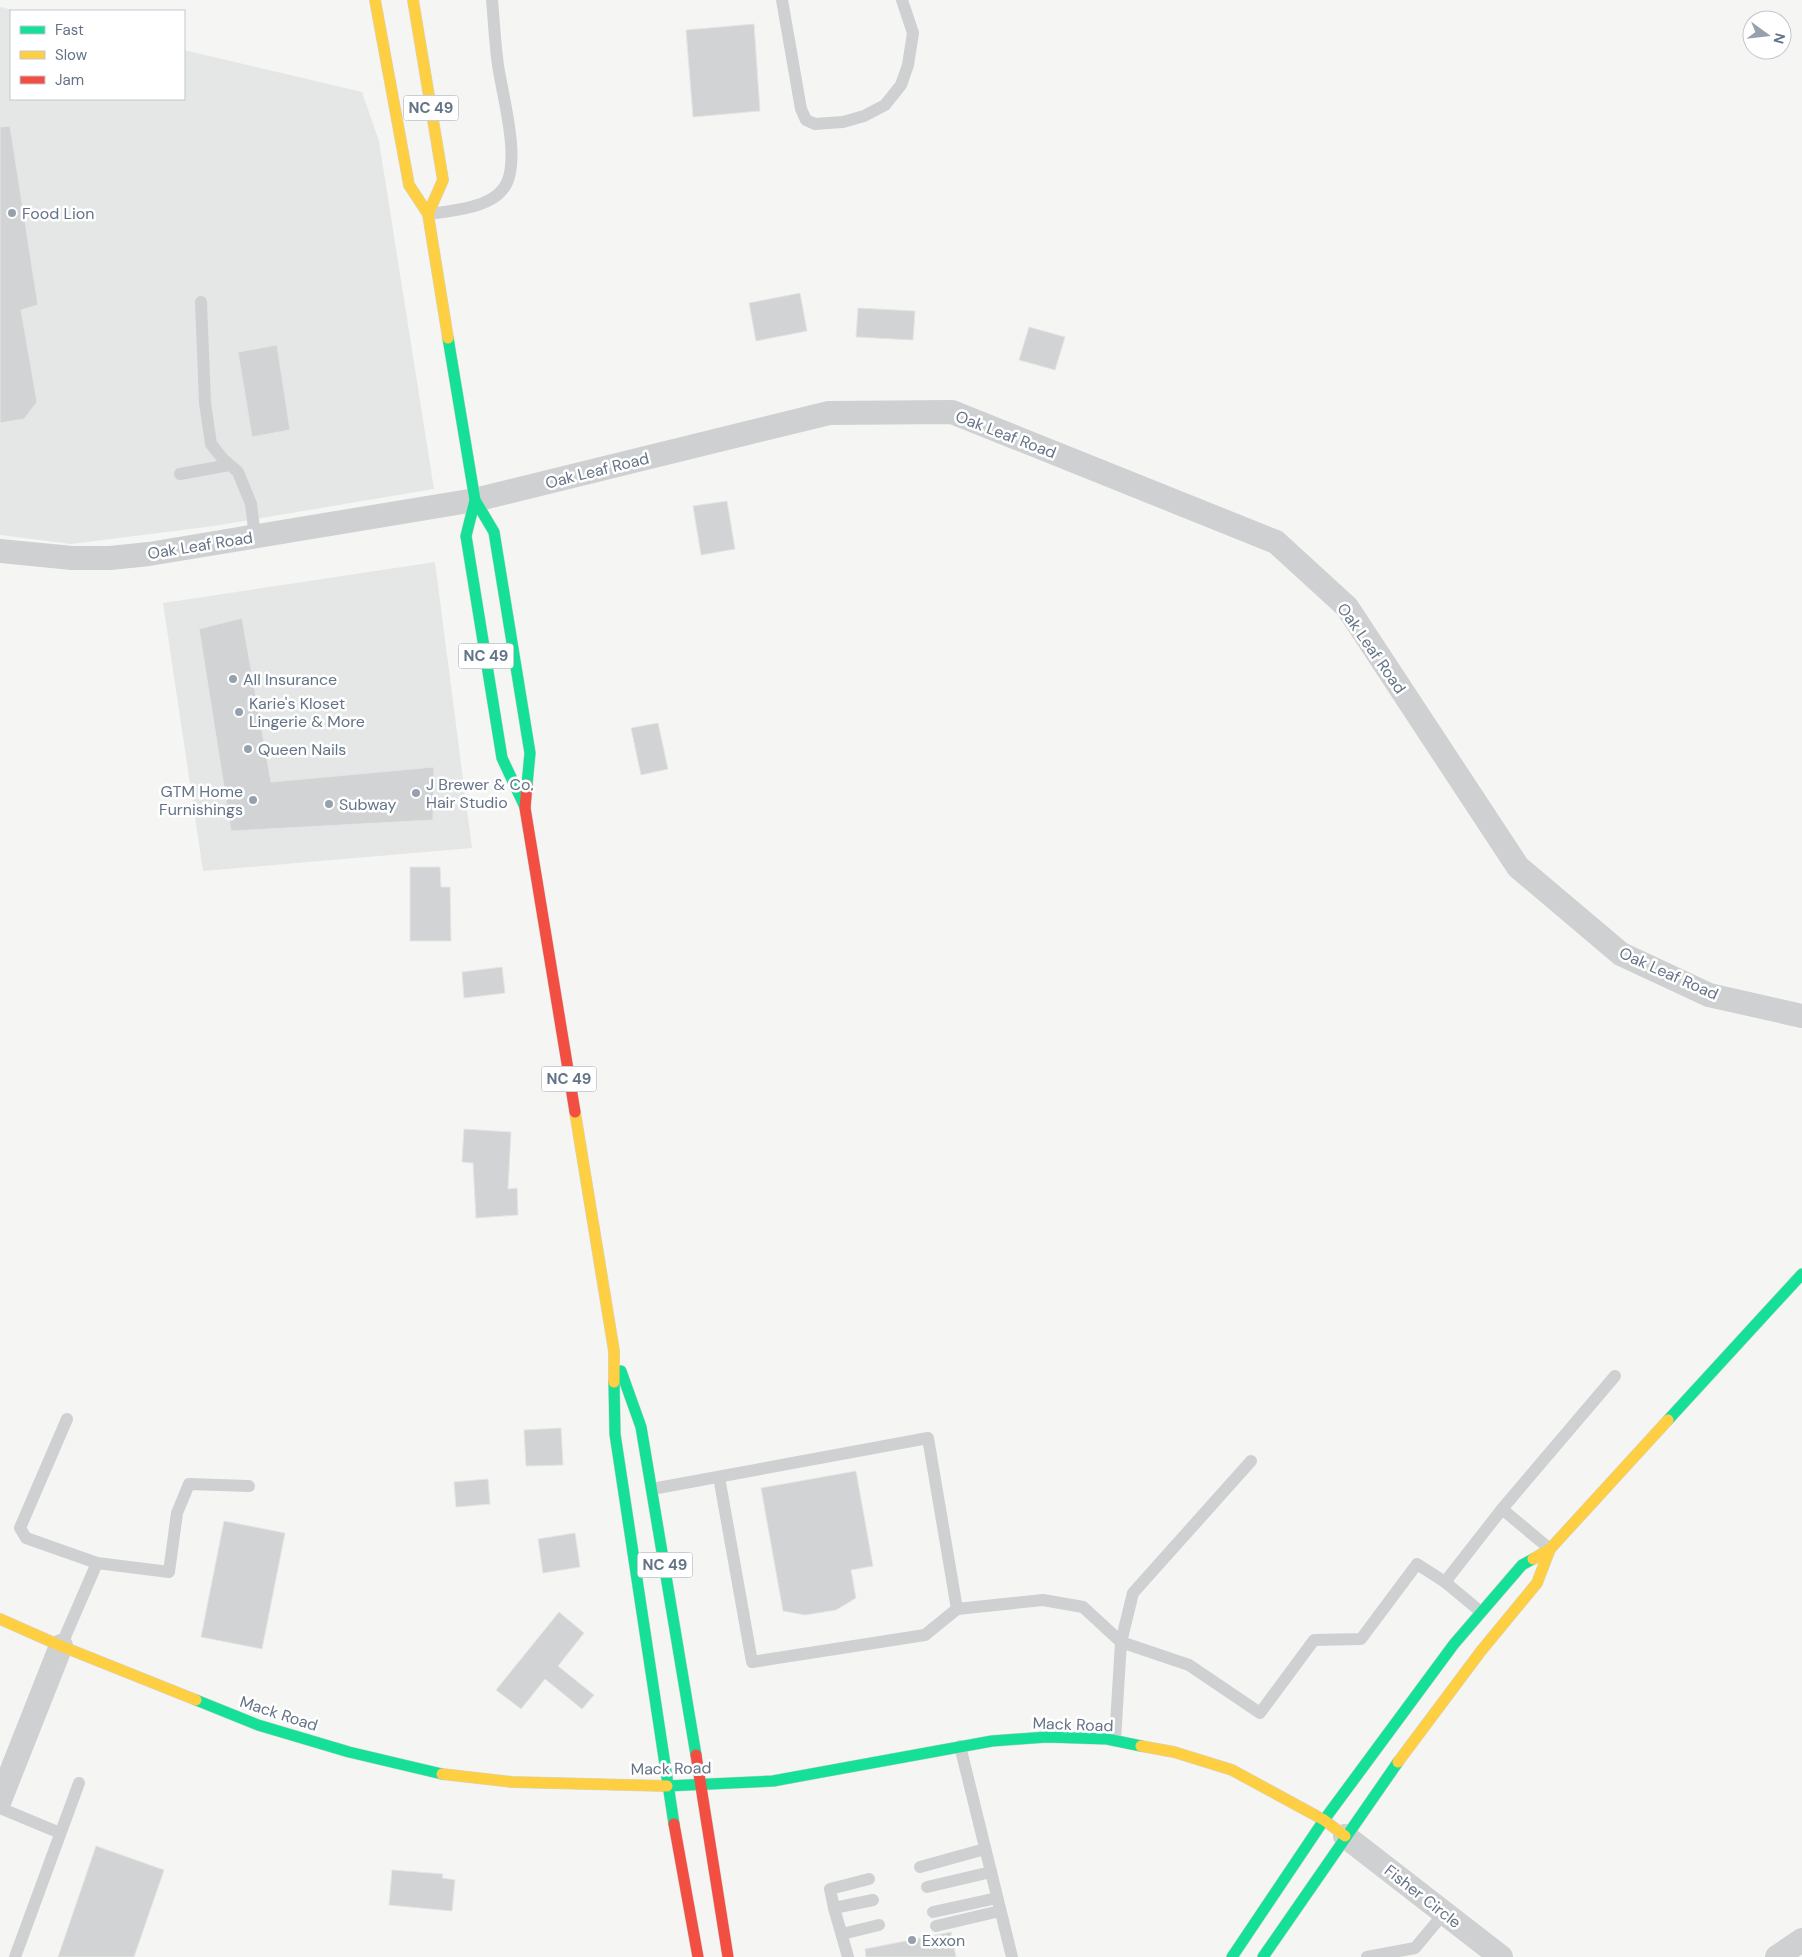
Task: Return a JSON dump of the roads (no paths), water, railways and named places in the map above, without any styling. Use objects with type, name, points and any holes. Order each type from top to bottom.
[{"type":"main road","name":"NC 49","points":[[375,0],[409,185],[428,214],[475,500],[494,532],[496,541],[530,753],[525,808],[614,1351],[615,1434],[668,1786],[698,1957]]},
{"type":"main road","name":"NC 49","points":[[413,0],[442,180],[428,214]]},
{"type":"main road","name":"NC 49","points":[[475,500],[466,536],[502,758],[525,808]]},
{"type":"main road","points":[[1232,1957],[1324,1820],[1454,1644],[1522,1565],[1550,1549],[1802,1274]]},
{"type":"main road","name":"NC 49","points":[[614,1351],[641,1426],[728,1957]]},
{"type":"main road","points":[[1263,1957],[1389,1774],[1464,1673],[1537,1583],[1550,1549]]},
{"type":"main road","name":"Mack Road","points":[[0,1619],[60,1646],[258,1725],[349,1752],[432,1773],[512,1782],[668,1786],[773,1781],[992,1741],[1047,1737],[1115,1740],[1174,1752],[1232,1770],[1324,1820],[1345,1836]]},
{"type":"street","name":"Oak Leaf Road","points":[[0,551],[72,558],[110,558],[149,554],[475,500],[829,412],[952,412],[1276,542],[1347,607],[1518,867],[1620,954],[1709,995],[1802,1016]]},
{"type":"street","points":[[0,1800],[60,1646]]},
{"type":"street","name":"Fisher Circle","points":[[1345,1836],[1501,1957]]},
{"type":"street","points":[[1776,1957],[1802,1940]]},
{"type":"lane","points":[[428,214],[481,205],[504,190],[512,169],[509,127],[498,64],[492,0]]},
{"type":"lane","points":[[782,0],[801,109],[806,120],[815,124],[843,122],[864,116],[885,105],[901,85],[908,65],[913,33],[902,0]]},
{"type":"lane","points":[[201,302],[205,403],[211,444],[238,472],[251,504],[255,537]]},
{"type":"lane","points":[[180,474],[229,464]]},
{"type":"lane","points":[[1444,1582],[1502,1509],[1615,1376]]},
{"type":"lane","points":[[67,1419],[20,1528],[26,1538],[98,1563],[170,1572],[177,1513],[189,1484],[249,1486]]},
{"type":"lane","points":[[652,1489],[928,1438],[957,1609]]},
{"type":"lane","points":[[1115,1740],[1121,1642],[1133,1593],[1251,1461]]},
{"type":"lane","points":[[719,1476],[752,1662],[926,1635],[957,1609],[1043,1600],[1083,1606],[1121,1642],[1189,1664],[1260,1714],[1314,1640],[1362,1639],[1417,1564],[1444,1582],[1481,1612]]},
{"type":"lane","points":[[1502,1509],[1550,1549]]},
{"type":"lane","points":[[60,1646],[98,1563]]},
{"type":"lane","points":[[960,1746],[1000,1911],[1008,1956]]},
{"type":"lane","points":[[15,1957],[79,1783]]},
{"type":"lane","points":[[0,1808],[60,1833]]},
{"type":"lane","points":[[920,1866],[985,1849]]},
{"type":"lane","points":[[927,1887],[991,1872]]},
{"type":"lane","points":[[848,1957],[830,1888],[869,1879]]},
{"type":"lane","points":[[933,1912],[997,1898]]},
{"type":"lane","points":[[834,1908],[873,1900]]},
{"type":"lane","points":[[936,1926],[1000,1911]]},
{"type":"lane","points":[[1368,1957],[1416,1952],[1445,1912]]},
{"type":"lane","points":[[842,1934],[879,1924]]},
{"type":"place","name":"Food Lion","points":[[12,213]]},
{"type":"place","name":"All Insurance","points":[[233,679]]},
{"type":"place","name":"Karie's Kloset Lingerie & More","points":[[239,712]]},
{"type":"place","name":"Queen Nails","points":[[248,749]]},
{"type":"place","name":"J Brewer & Co. Hair Studio","points":[[416,793]]},
{"type":"place","name":"GTM Home Furnishings","points":[[253,800]]},
{"type":"place","name":"Subway","points":[[329,804]]},
{"type":"place","name":"Exxon","points":[[912,1940]]}]
